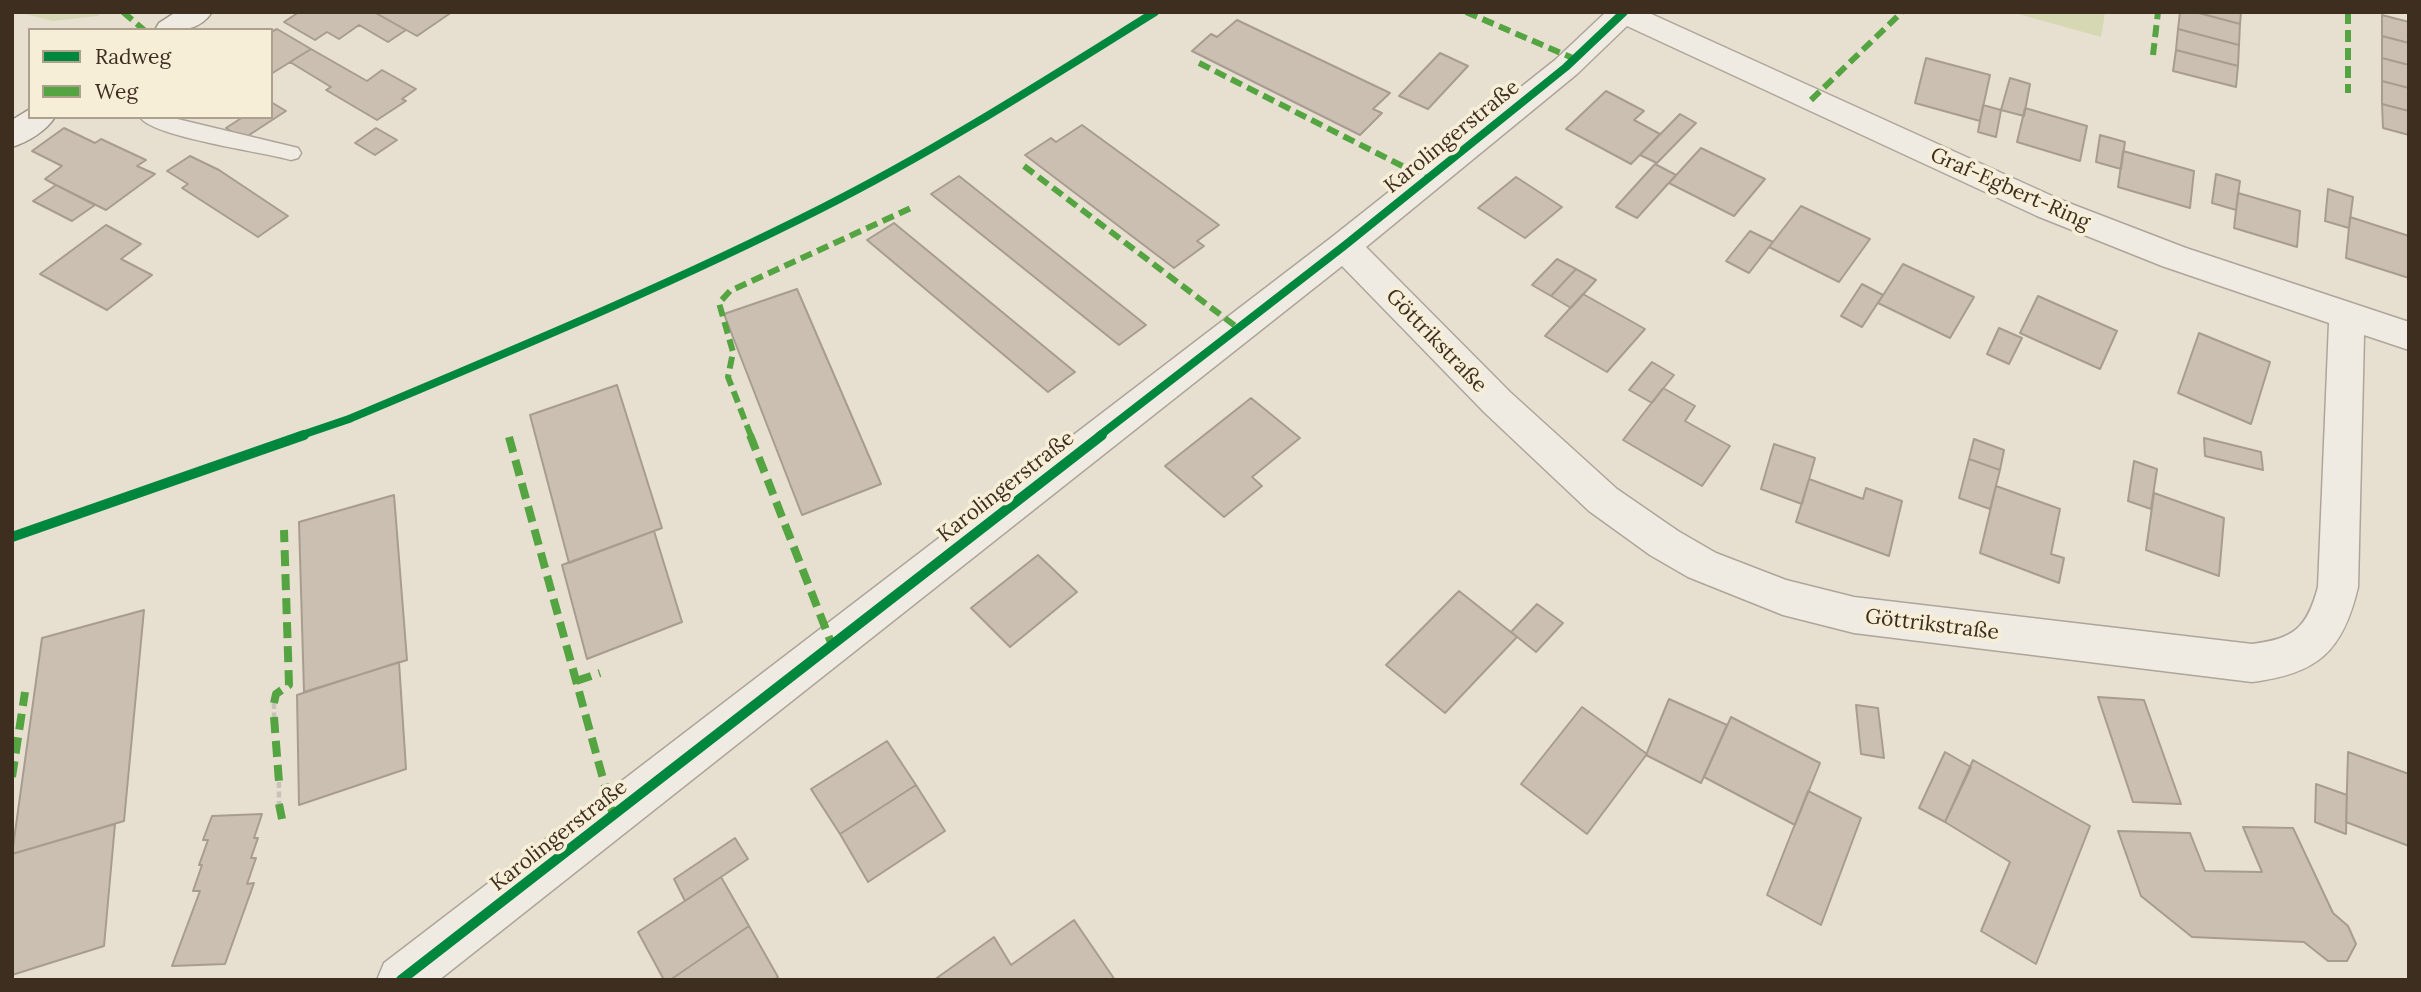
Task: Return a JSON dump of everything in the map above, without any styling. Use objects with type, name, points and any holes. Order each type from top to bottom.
[{"type":"street","points":[[173,28],[197,12]]},
{"type":"street","name":"Karolingerstraße","points":[[401,980],[1344,246],[1566,67],[1624,13]]},
{"type":"street","name":"Graf-Egbert-Ring","points":[[1624,13],[2049,208],[2174,257],[2409,336]]},
{"type":"street","points":[[12,136],[36,119]]},
{"type":"street","name":"Göttrikstraße","points":[[1344,246],[1497,402],[1603,500],[1680,553],[1710,569],[1783,597],[1854,615],[2252,663],[2290,657],[2307,649],[2332,615],[2337,587],[2347,317]]},
{"type":"lane","points":[[156,119],[205,137],[268,146],[290,153]]},
{"type":"path","points":[[274,703],[274,717]]},
{"type":"path","points":[[279,782],[279,804]]},
{"type":"green space","points":[[17,12],[104,12],[97,16],[53,21]]},
{"type":"green space","points":[[2011,12],[2105,12],[2101,37]]},
{"type":"building","points":[[299,12],[374,12],[406,30],[388,42],[359,25],[339,39],[327,32],[315,40],[284,22]]},
{"type":"building","points":[[374,12],[452,12],[417,36]]},
{"type":"building","points":[[2180,12],[2195,12],[2240,24],[2239,45],[2178,29]]},
{"type":"building","points":[[2195,12],[2241,12],[2240,24]]},
{"type":"building","points":[[2382,15],[2409,22],[2409,43],[2382,36]]},
{"type":"building","points":[[1237,20],[1390,93],[1373,109],[1382,113],[1360,135],[1192,51],[1211,34],[1217,37]]},
{"type":"building","points":[[277,29],[311,49],[273,73],[273,31]]},
{"type":"building","points":[[2178,29],[2239,45],[2238,66],[2176,50]]},
{"type":"building","points":[[2382,36],[2409,43],[2409,65],[2382,58]]},
{"type":"building","points":[[311,49],[367,81],[382,70],[416,89],[402,99],[406,101],[377,120],[326,90],[331,87],[290,62]]},
{"type":"building","points":[[2176,50],[2238,66],[2236,87],[2173,71]]},
{"type":"building","points":[[1440,53],[1468,66],[1428,109],[1399,96]]},
{"type":"building","points":[[1926,58],[1990,75],[1980,121],[1915,103]]},
{"type":"building","points":[[2382,58],[2409,65],[2409,88],[2382,81]]},
{"type":"building","points":[[2010,78],[2030,84],[2024,116],[2001,110]]},
{"type":"building","points":[[2382,81],[2409,88],[2409,111],[2382,104]]},
{"type":"building","points":[[1606,91],[1644,111],[1634,120],[1660,134],[1631,164],[1566,129]]},
{"type":"building","points":[[273,103],[286,111],[243,139],[226,128],[240,119],[273,119]]},
{"type":"building","points":[[2382,104],[2409,111],[2409,135],[2383,128]]},
{"type":"building","points":[[1983,105],[2001,110],[1996,137],[1978,132]]},
{"type":"building","points":[[2025,108],[2087,126],[2080,161],[2017,142]]},
{"type":"building","points":[[1680,114],[1696,123],[1657,163],[1640,155]]},
{"type":"building","points":[[1082,125],[1219,225],[1197,241],[1204,246],[1174,268],[1025,155],[1051,138],[1056,142]]},
{"type":"building","points":[[64,128],[95,143],[101,139],[146,160],[137,166],[155,174],[106,210],[56,185],[45,179],[62,166],[32,151]]},
{"type":"building","points":[[376,128],[397,140],[375,155],[355,143]]},
{"type":"building","points":[[2100,135],[2125,142],[2121,169],[2096,162]]},
{"type":"building","points":[[1701,148],[1765,179],[1734,216],[1669,183]]},
{"type":"building","points":[[2123,151],[2194,171],[2190,208],[2118,187]]},
{"type":"building","points":[[190,156],[219,170],[288,216],[258,237],[182,188],[188,184],[167,171]]},
{"type":"building","points":[[1655,164],[1676,175],[1637,218],[1616,207]]},
{"type":"building","points":[[2216,174],[2240,181],[2236,210],[2212,203]]},
{"type":"building","points":[[959,176],[1146,325],[1119,345],[931,194]]},
{"type":"building","points":[[1516,177],[1562,207],[1525,238],[1478,208]]},
{"type":"building","points":[[56,185],[95,205],[72,221],[33,201]]},
{"type":"building","points":[[2328,189],[2353,197],[2349,228],[2325,221]]},
{"type":"building","points":[[2238,193],[2300,211],[2297,247],[2234,228]]},
{"type":"building","points":[[1801,206],[1870,239],[1839,282],[1769,247]]},
{"type":"building","points":[[2350,217],[2409,236],[2409,278],[2346,258]]},
{"type":"building","points":[[894,223],[1075,372],[1048,392],[867,240]]},
{"type":"building","points":[[106,225],[141,244],[121,259],[152,275],[107,310],[40,274]]},
{"type":"building","points":[[1750,231],[1773,242],[1749,273],[1726,261]]},
{"type":"building","points":[[1557,259],[1576,269],[1551,296],[1532,285]]},
{"type":"building","points":[[1903,264],[1974,297],[1950,338],[1878,303]]},
{"type":"building","points":[[1576,269],[1596,280],[1571,308],[1551,296]]},
{"type":"building","points":[[1862,284],[1883,295],[1862,327],[1841,316]]},
{"type":"building","points":[[797,289],[881,484],[802,515],[724,314]]},
{"type":"building","points":[[1583,294],[1645,329],[1607,372],[1545,336]]},
{"type":"building","points":[[2038,296],[2117,331],[2100,369],[2020,333]]},
{"type":"building","points":[[1999,328],[2022,338],[2009,364],[1987,354]]},
{"type":"building","points":[[2199,333],[2270,362],[2251,424],[2178,393]]},
{"type":"building","points":[[1652,362],[1674,375],[1652,403],[1629,390]]},
{"type":"building","points":[[617,385],[662,528],[569,563],[530,415]]},
{"type":"building","points":[[1663,388],[1695,406],[1685,421],[1730,446],[1702,486],[1623,440]]},
{"type":"building","points":[[1251,398],[1300,438],[1252,477],[1262,486],[1224,517],[1165,466]]},
{"type":"building","points":[[2204,438],[2261,452],[2263,470],[2205,456]]},
{"type":"building","points":[[1974,439],[2004,450],[2000,470],[1969,459]]},
{"type":"building","points":[[1774,444],[1815,458],[1802,504],[1761,489]]},
{"type":"building","points":[[1969,459],[2000,470],[1990,509],[1959,498]]},
{"type":"building","points":[[2134,461],[2157,469],[2151,509],[2128,501]]},
{"type":"building","points":[[1809,479],[1863,499],[1866,488],[1902,501],[1889,556],[1796,522]]},
{"type":"building","points":[[1996,486],[2060,509],[2051,554],[2064,558],[2059,583],[1980,553]]},
{"type":"building","points":[[2154,493],[2224,518],[2219,576],[2146,550]]},
{"type":"building","points":[[394,495],[407,660],[304,692],[299,522]]},
{"type":"building","points":[[654,531],[682,622],[587,659],[562,565]]},
{"type":"building","points":[[1038,555],[1077,592],[1010,647],[971,608]]},
{"type":"building","points":[[1459,591],[1517,637],[1445,713],[1386,665]]},
{"type":"building","points":[[1537,604],[1563,623],[1536,652],[1511,632]]},
{"type":"building","points":[[144,610],[124,821],[12,854],[42,638]]},
{"type":"building","points":[[399,662],[406,769],[299,805],[297,695]]},
{"type":"building","points":[[2098,697],[2144,700],[2181,804],[2133,802]]},
{"type":"building","points":[[1669,699],[1727,725],[1701,783],[1646,755]]},
{"type":"building","points":[[1856,705],[1878,708],[1884,758],[1861,754]]},
{"type":"building","points":[[1582,707],[1647,754],[1587,834],[1521,784]]},
{"type":"building","points":[[1731,717],[1820,763],[1795,825],[1704,777]]},
{"type":"building","points":[[887,741],[916,785],[840,834],[811,789]]},
{"type":"building","points":[[1945,752],[1971,767],[1945,822],[1919,808]]},
{"type":"building","points":[[2348,752],[2409,774],[2409,846],[2346,822]]},
{"type":"building","points":[[1973,760],[2090,826],[2036,964],[1981,931],[2010,862],[1945,822]]},
{"type":"building","points":[[2316,784],[2347,795],[2346,834],[2315,822]]},
{"type":"building","points":[[916,785],[945,831],[868,882],[840,834]]},
{"type":"building","points":[[1808,791],[1861,818],[1821,925],[1767,895]]},
{"type":"building","points":[[262,814],[251,858],[256,858],[247,884],[254,883],[225,964],[172,966],[200,891],[193,891],[208,840],[203,840],[212,816]]},
{"type":"building","points":[[115,824],[104,946],[12,975],[12,854]]},
{"type":"building","points":[[2243,827],[2293,828],[2333,913],[2348,926],[2356,944],[2347,961],[2328,961],[2304,942],[2192,937],[2141,896],[2118,831],[2190,833],[2205,871],[2262,872]]},
{"type":"building","points":[[735,838],[748,859],[685,901],[674,879]]},
{"type":"building","points":[[721,877],[749,926],[670,980],[664,980],[638,932]]},
{"type":"building","points":[[1074,920],[1115,980],[934,980],[994,937],[1011,965]]},
{"type":"building","points":[[749,926],[778,977],[774,980],[670,980]]},
{"type":"marked path","points":[[123,12],[142,28]]},
{"type":"marked path","points":[[1466,12],[1575,59]]},
{"type":"marked path","points":[[1811,100],[1902,12]]},
{"type":"marked path","points":[[2153,55],[2158,12]]},
{"type":"marked path","points":[[2348,12],[2348,93]]},
{"type":"marked path","points":[[1199,63],[1428,179]]},
{"type":"marked path","points":[[1024,166],[1238,328]]},
{"type":"marked path","points":[[832,645],[728,377],[733,352],[719,303],[730,291],[911,208]]},
{"type":"marked path","points":[[509,437],[613,815]]},
{"type":"marked path","points":[[274,703],[276,694],[289,685],[284,530]]},
{"type":"marked path","points":[[576,681],[600,673]]},
{"type":"marked path","points":[[12,777],[25,692]]},
{"type":"marked path","points":[[274,717],[279,782]]},
{"type":"marked path","points":[[279,804],[282,819]]},
{"type":"cycle path","points":[[12,537],[349,419],[654,290],[824,207],[967,129],[1155,12]]},
{"type":"cycle path","points":[[401,980],[1344,246],[1566,67],[1624,12]]}]
